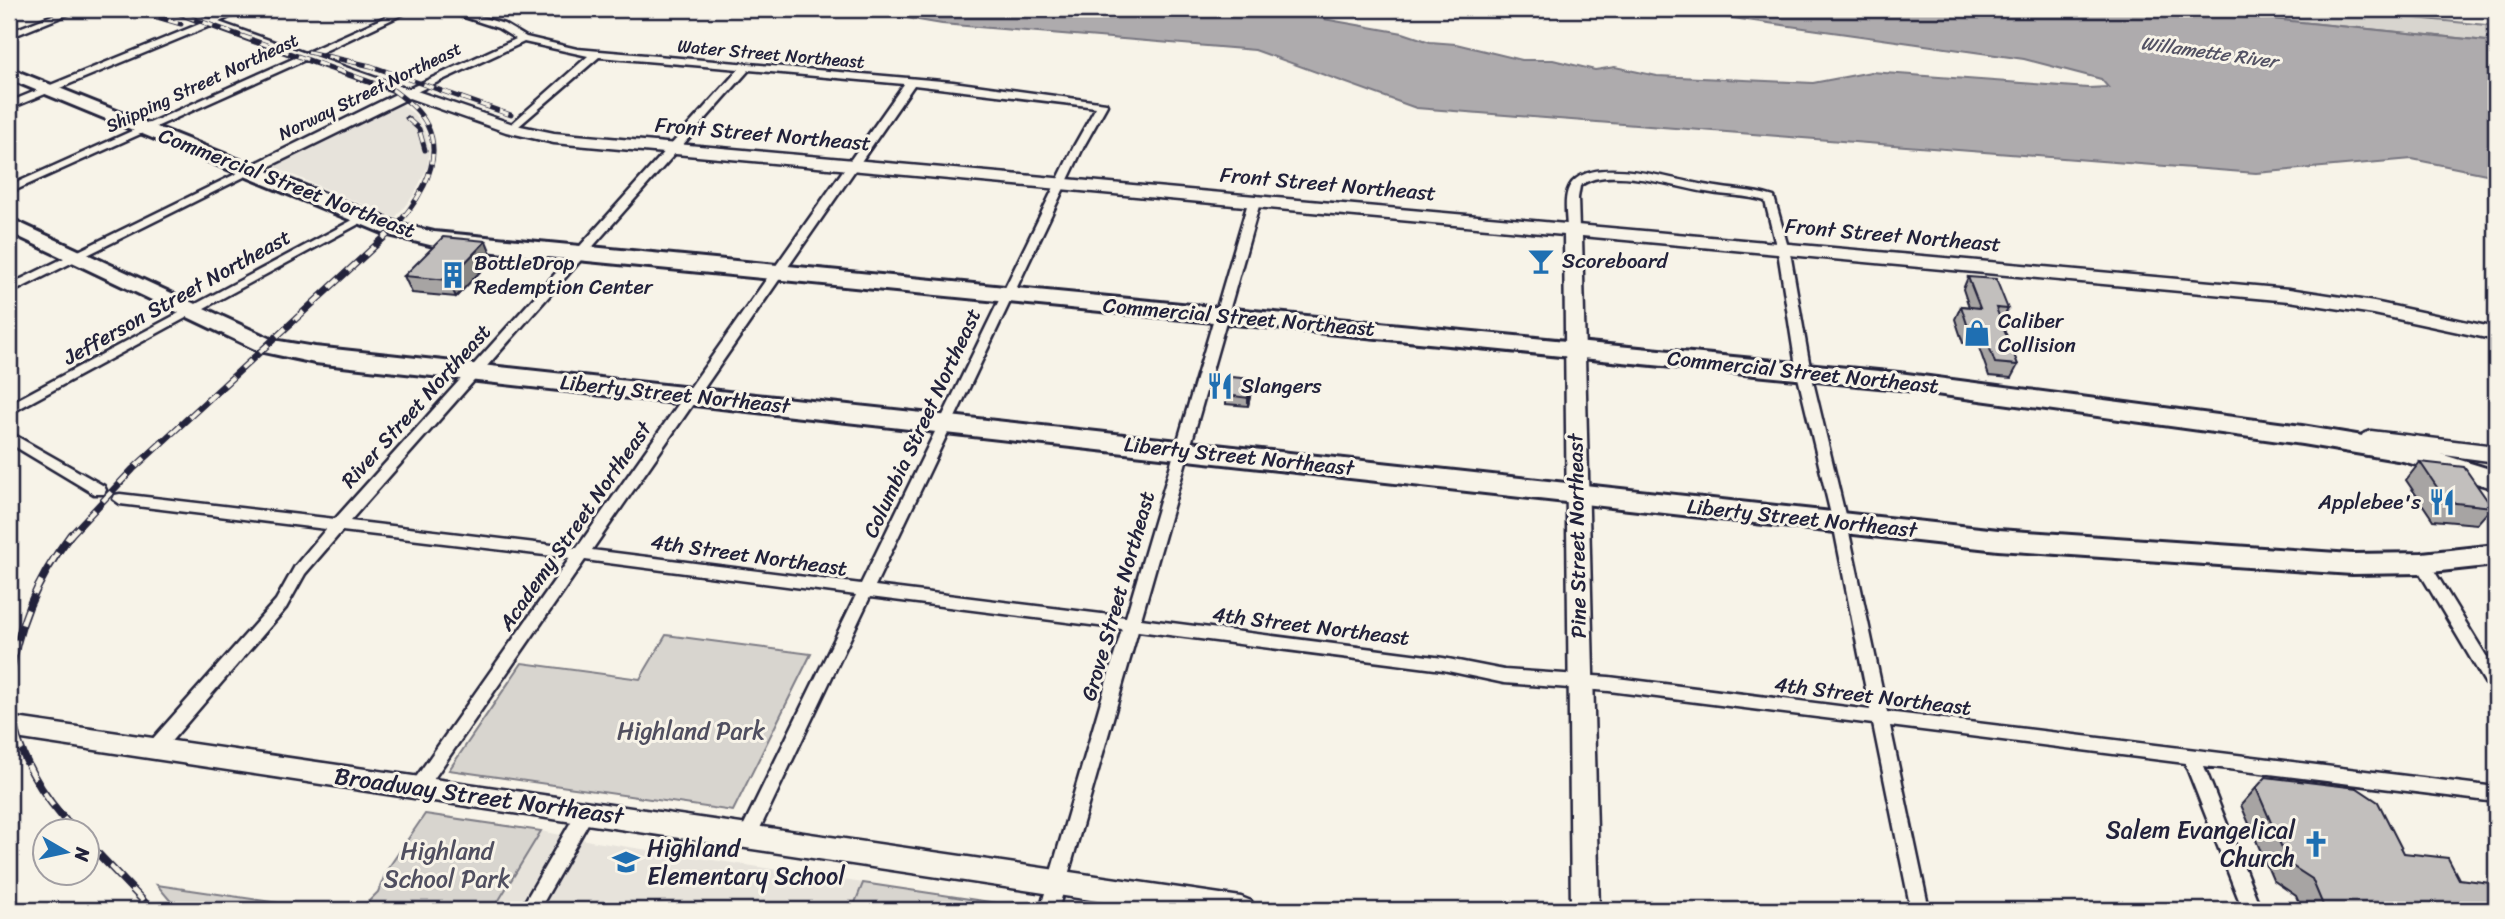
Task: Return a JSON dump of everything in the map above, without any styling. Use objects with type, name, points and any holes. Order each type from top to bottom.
[{"type":"highway","name":"Commercial Street Northeast","points":[[9,73],[403,232],[434,239],[1965,389],[2302,435]]},
{"type":"highway","name":"Liberty Street Northeast","points":[[9,224],[279,349],[1998,540],[2352,564],[2422,563],[2496,555]]},
{"type":"highway","points":[[2302,435],[2414,455],[2496,480]]},
{"type":"main road","name":"Commercial Street Northeast","points":[[2302,435],[2334,434],[2496,454]]},
{"type":"street","points":[[9,35],[76,9]]},
{"type":"street","name":"Front Street Northeast","points":[[172,9],[512,130],[554,138],[2289,295],[2374,308],[2496,334]]},
{"type":"street","points":[[9,106],[243,9]]},
{"type":"street","name":"Shipping Street Northeast","points":[[9,190],[410,9]]},
{"type":"street","name":"Water Street Northeast","points":[[444,9],[501,26],[523,39],[595,55],[911,81],[1102,105]]},
{"type":"street","name":"Norway Street Northeast","points":[[9,290],[523,39]]},
{"type":"street","points":[[512,130],[595,55]]},
{"type":"street","name":"River Street Northeast","points":[[155,748],[281,604],[300,570],[338,525],[745,68]]},
{"type":"street","name":"Academy Street Northeast","points":[[418,788],[911,81]]},
{"type":"street","name":"Columbia Street Northeast","points":[[747,837],[1061,183],[1102,105]]},
{"type":"street","name":"Pine Street Northeast","points":[[1586,910],[1573,349],[1573,190],[1584,177],[1594,174],[1661,179],[1705,189],[1759,195],[1770,199],[1782,248]]},
{"type":"street","name":"Grove Street Northeast","points":[[1049,910],[1255,200]]},
{"type":"street","name":"Jefferson Street Northeast","points":[[9,410],[364,216]]},
{"type":"street","points":[[1782,248],[1804,373],[1840,523],[1920,910]]},
{"type":"street","points":[[9,437],[99,490]]},
{"type":"street","name":"4th Street Northeast","points":[[120,499],[582,554],[1443,664],[1465,671],[1557,682],[1581,681],[2496,795]]},
{"type":"street","points":[[2422,563],[2496,686]]},
{"type":"street","name":"Broadway Street Northeast","points":[[9,727],[1241,910]]},
{"type":"street","points":[[2192,758],[2252,910]]},
{"type":"street","points":[[528,910],[585,813]]},
{"type":"shaded area","points":[[399,102],[414,114],[427,135],[429,148],[428,166],[414,195],[395,218],[271,166]]},
{"type":"shaded area","name":"Highland Elementary School","points":[[541,831],[863,883],[852,910],[493,910]]},
{"type":"green space","points":[[2173,9],[2323,9],[2496,26],[2496,42]]},
{"type":"green space","name":"Highland Park","points":[[666,635],[811,654],[733,811],[449,770],[522,663],[640,679]]},
{"type":"green space","name":"Highland School Park","points":[[425,814],[541,831],[493,910],[360,910],[378,892],[387,870]]},
{"type":"green space","points":[[863,883],[1003,904],[1012,910],[852,910]]},
{"type":"green space","points":[[157,885],[292,905],[297,910],[178,910]]},
{"type":"water","name":"Willamette River","points":[[853,9],[1267,9],[1403,33],[1430,42],[1456,44],[1522,60],[1553,60],[1595,70],[1615,67],[1657,76],[1813,83],[1871,72],[2088,88],[2108,87],[2101,79],[2024,59],[1668,9],[2173,9],[2496,42],[2496,176],[2412,159],[2256,173],[1416,108],[1255,50],[942,24]]},
{"type":"building","points":[[443,237],[486,241],[448,280],[404,276]]},
{"type":"building","points":[[1968,277],[1996,279],[2008,309],[1996,308],[2018,365],[1995,363],[1984,332],[1969,330],[1961,306],[1980,308]]},
{"type":"building","points":[[1231,377],[1252,379],[1248,398],[1226,395]]},
{"type":"building","points":[[2420,462],[2464,467],[2492,507],[2447,502]]},
{"type":"building","name":"Salem Evangelical Church","points":[[2266,777],[2357,788],[2378,802],[2404,853],[2448,858],[2459,879],[2490,883],[2496,894],[2496,910],[2325,910],[2312,879],[2289,864],[2256,788]]},
{"type":"railway","points":[[130,9],[181,24]]},
{"type":"railway","points":[[166,9],[393,90],[417,110],[427,125],[432,140],[430,170],[416,200],[387,235]]},
{"type":"railway","points":[[308,52],[371,66],[511,115]]},
{"type":"railway","points":[[407,118],[419,129],[425,150]]},
{"type":"railway","points":[[70,536],[133,469],[387,235]]},
{"type":"railway","points":[[9,687],[12,665],[29,606],[47,570],[71,534]]},
{"type":"railway","points":[[9,704],[18,741],[32,773],[63,818]]},
{"type":"railway","points":[[102,858],[152,910]]},
{"type":"place","name":"Scoreboard","points":[[1541,261]]},
{"type":"place","name":"BottleDrop Redemption Center","points":[[453,275]]},
{"type":"place","name":"Caliber Collision","points":[[1977,333]]},
{"type":"place","name":"Slangers","points":[[1220,386]]},
{"type":"place","name":"Applebee's","points":[[2442,502]]},
{"type":"place","name":"Salem Evangelical Church","points":[[2316,844]]},
{"type":"place","name":"Highland Elementary School","points":[[626,862]]}]
